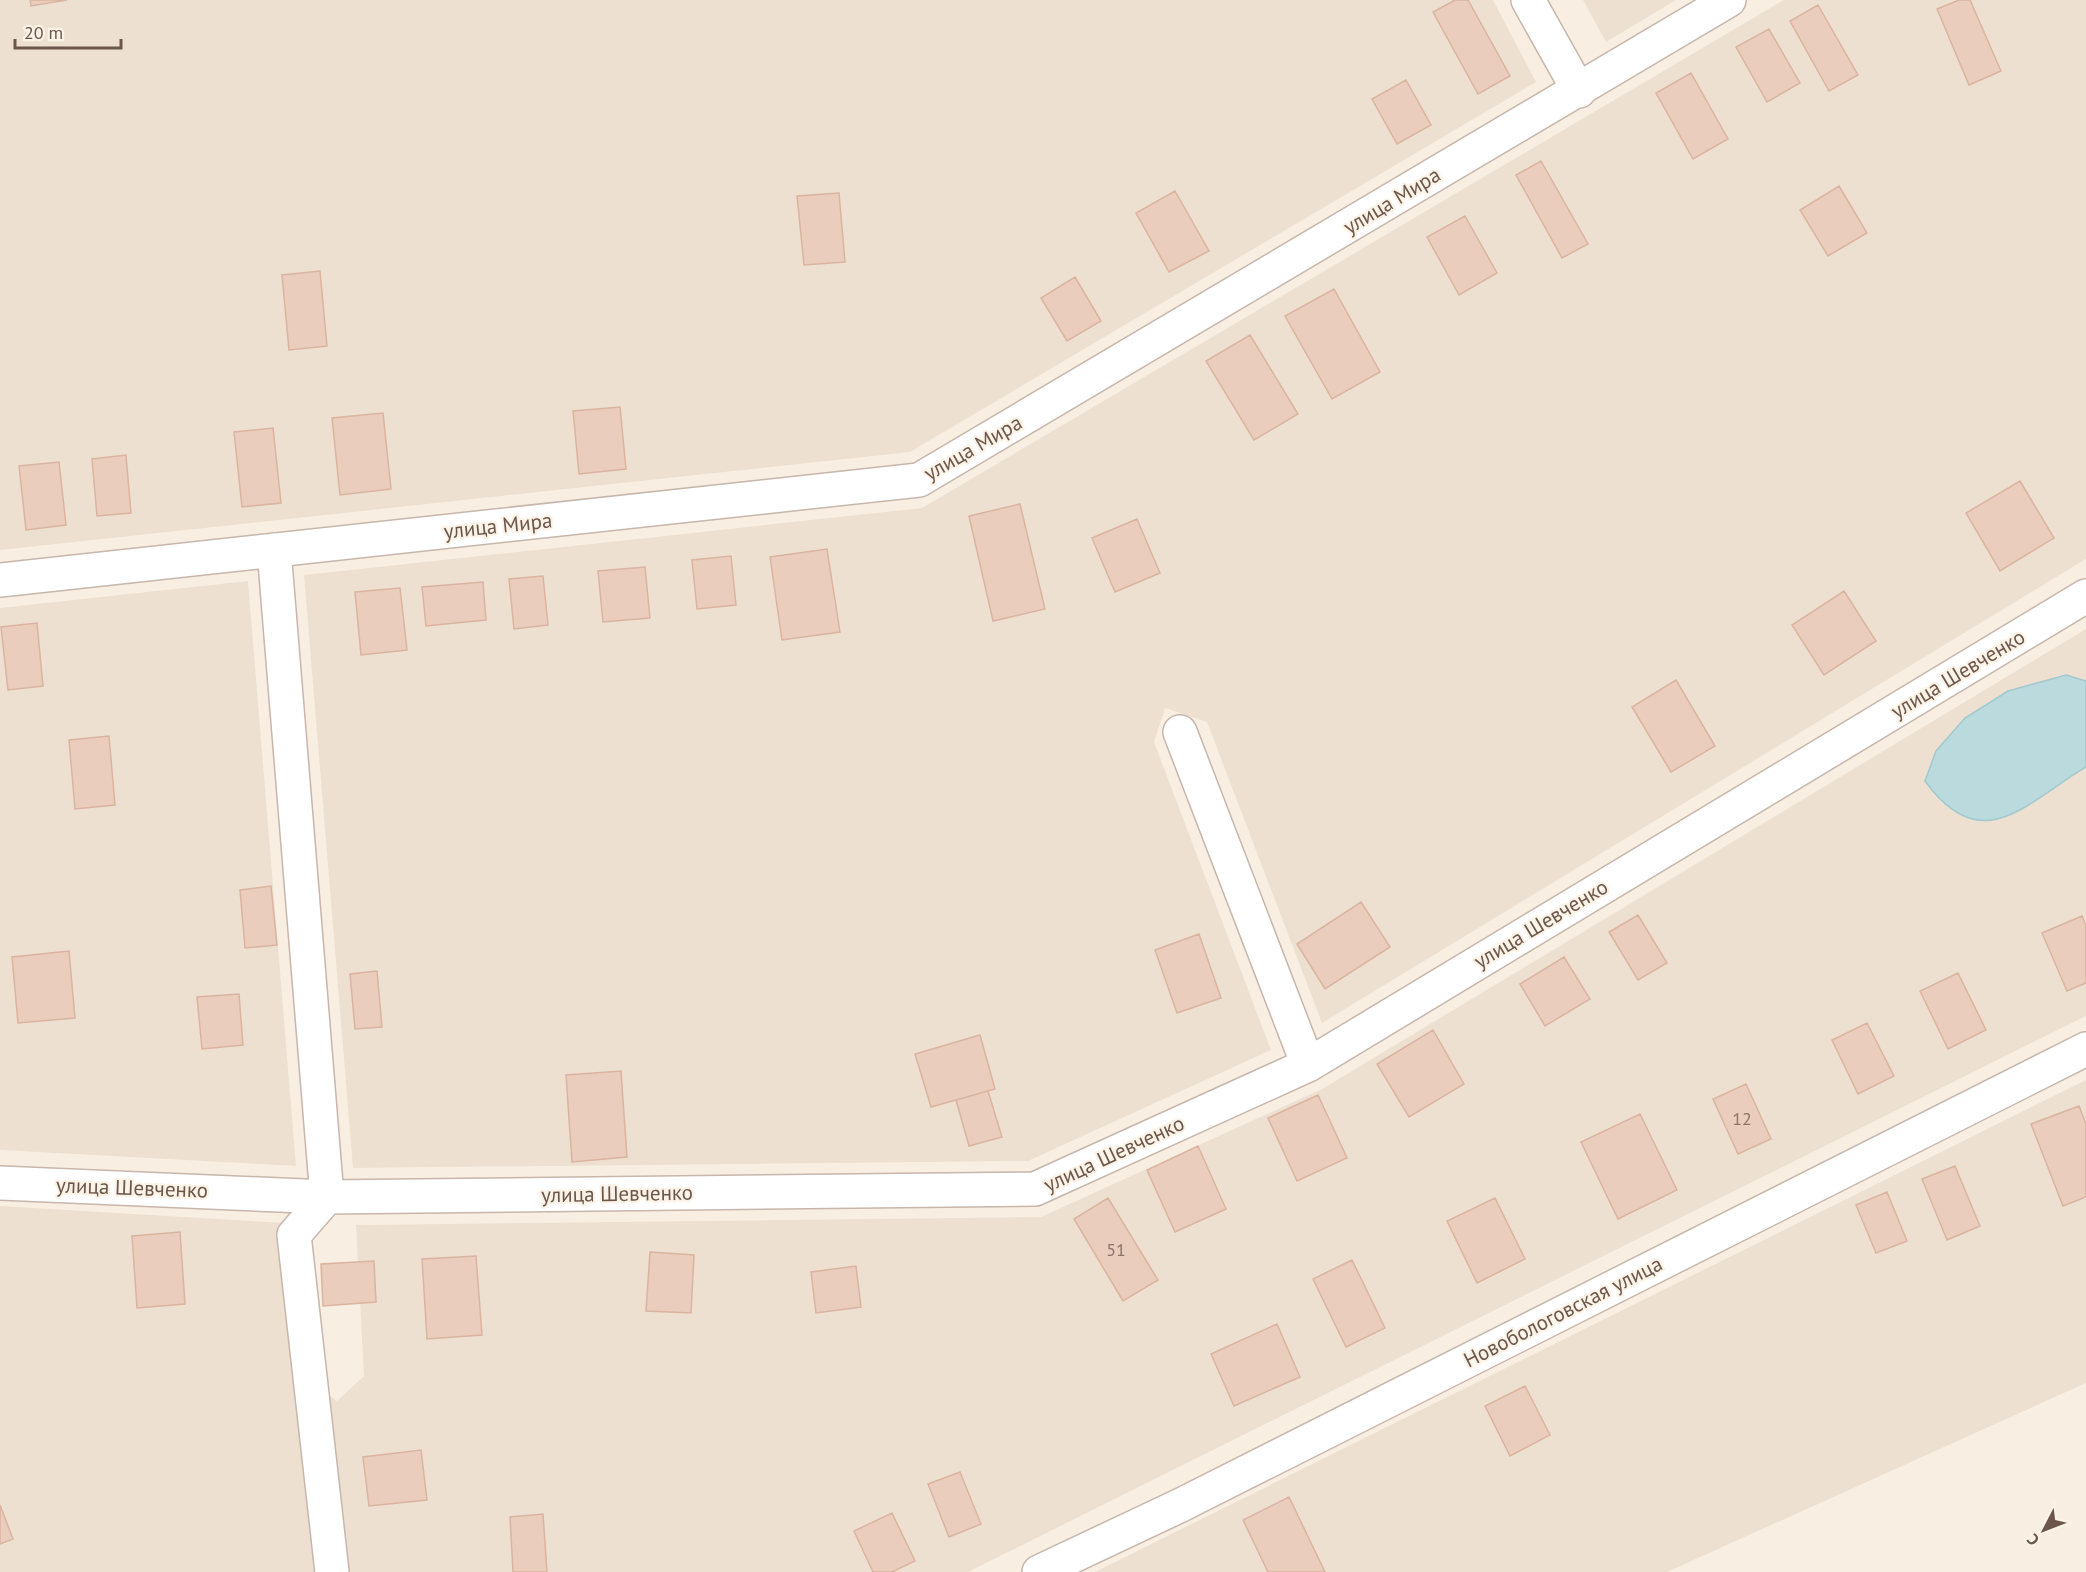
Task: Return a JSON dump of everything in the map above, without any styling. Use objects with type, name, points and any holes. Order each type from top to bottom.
[{"type":"street","points":[[1528,0],[1579,91]]},
{"type":"street","name":"улица Мира","points":[[0,580],[919,480],[1579,91],[1729,0]]},
{"type":"street","points":[[274,550],[327,1197],[294,1235],[332,1572]]},
{"type":"street","name":"улица Шевченко","points":[[0,1183],[327,1197],[1035,1190],[1308,1065],[2086,596]]},
{"type":"street","points":[[1180,732],[1308,1065]]},
{"type":"street","name":"Новобологовская улица","points":[[1039,1572],[1192,1499],[2086,1049]]},
{"type":"shaded area","points":[[0,0],[1493,0],[1536,82],[910,452],[0,550]]},
{"type":"shaded area","points":[[1583,0],[1676,0],[1606,42]]},
{"type":"shaded area","points":[[1784,0],[2086,0],[2086,559],[1322,1023],[1207,722],[1165,708],[1154,742],[1271,1050],[1028,1161],[353,1168],[304,575],[922,508]]},
{"type":"shaded area","points":[[248,581],[296,1166],[0,1150],[0,608]]},
{"type":"shaded area","points":[[2086,629],[2086,1016],[968,1572],[0,1572],[0,1206],[300,1224],[308,1379],[337,1401],[364,1376],[356,1225],[1041,1217],[1322,1089]]},
{"type":"shaded area","points":[[2086,1080],[2086,1383],[1667,1572],[1095,1572]]},
{"type":"water","points":[[2066,675],[2086,681],[2086,767],[2024,808],[2005,817],[1985,821],[1966,817],[1946,805],[1925,781],[1936,751],[1965,718],[2008,691]]},
{"type":"building","points":[[30,0],[67,0],[31,6]]},
{"type":"building","points":[[1455,0],[1468,0],[1510,76],[1478,94],[1433,12]]},
{"type":"building","points":[[1959,0],[1970,0],[2001,71],[1969,85],[1937,9]]},
{"type":"building","points":[[1818,5],[1858,75],[1829,91],[1790,21]]},
{"type":"building","points":[[1769,29],[1800,83],[1767,102],[1736,47]]},
{"type":"building","points":[[1691,73],[1728,139],[1693,159],[1656,93]]},
{"type":"building","points":[[1406,80],[1431,125],[1397,144],[1372,99]]},
{"type":"building","points":[[1541,161],[1588,244],[1562,258],[1516,175]]},
{"type":"building","points":[[1839,186],[1867,233],[1828,256],[1800,210]]},
{"type":"building","points":[[1175,191],[1209,251],[1169,272],[1136,213]]},
{"type":"building","points":[[839,193],[845,262],[804,265],[797,196]]},
{"type":"building","points":[[1465,216],[1497,273],[1459,295],[1427,237]]},
{"type":"building","points":[[320,271],[327,346],[289,350],[282,275]]},
{"type":"building","points":[[1075,277],[1101,321],[1067,341],[1041,298]]},
{"type":"building","points":[[1334,289],[1380,372],[1332,399],[1285,316]]},
{"type":"building","points":[[1250,335],[1298,414],[1254,440],[1206,361]]},
{"type":"building","points":[[620,407],[626,469],[579,474],[573,411]]},
{"type":"building","points":[[383,413],[391,489],[340,495],[332,418]]},
{"type":"building","points":[[273,428],[281,503],[242,507],[234,432]]},
{"type":"building","points":[[126,455],[131,513],[97,516],[92,459]]},
{"type":"building","points":[[59,462],[66,525],[26,530],[19,466]]},
{"type":"building","points":[[2020,481],[2054,538],[2000,571],[1966,513]]},
{"type":"building","points":[[1020,504],[1045,609],[993,621],[969,516]]},
{"type":"building","points":[[1137,519],[1160,573],[1115,592],[1092,538]]},
{"type":"building","points":[[827,549],[840,632],[782,640],[770,557]]},
{"type":"building","points":[[731,556],[736,605],[697,609],[692,560]]},
{"type":"building","points":[[645,567],[650,618],[603,622],[598,571]]},
{"type":"building","points":[[543,576],[548,625],[514,629],[509,579]]},
{"type":"building","points":[[483,582],[486,620],[426,626],[422,587]]},
{"type":"building","points":[[400,588],[407,650],[361,655],[355,592]]},
{"type":"building","points":[[1844,591],[1876,641],[1824,675],[1792,625]]},
{"type":"building","points":[[37,623],[43,686],[8,690],[1,627]]},
{"type":"building","points":[[1676,680],[1715,746],[1671,772],[1632,707]]},
{"type":"building","points":[[109,736],[115,805],[75,809],[69,740]]},
{"type":"building","points":[[271,886],[277,945],[245,948],[240,890]]},
{"type":"building","points":[[1361,902],[1390,947],[1325,989],[1297,944]]},
{"type":"building","points":[[1638,915],[1667,963],[1638,980],[1609,932]]},
{"type":"building","points":[[2082,916],[2086,926],[2086,983],[2067,991],[2042,933]]},
{"type":"building","points":[[1199,934],[1221,998],[1177,1013],[1155,950]]},
{"type":"building","points":[[69,951],[75,1018],[18,1023],[12,957]]},
{"type":"building","points":[[1564,957],[1590,999],[1545,1026],[1520,984]]},
{"type":"building","points":[[377,971],[382,1027],[355,1029],[350,974]]},
{"type":"building","points":[[1958,973],[1986,1030],[1948,1049],[1920,991]]},
{"type":"building","points":[[239,994],[243,1045],[202,1049],[197,997]]},
{"type":"building","points":[[1867,1023],[1894,1076],[1858,1094],[1832,1040]]},
{"type":"building","points":[[1433,1030],[1464,1084],[1409,1117],[1377,1064]]},
{"type":"building","points":[[980,1035],[995,1089],[931,1107],[915,1054]]},
{"type":"building","points":[[621,1071],[627,1157],[572,1162],[566,1075]]},
{"type":"building","points":[[1746,1084],[1771,1139],[1738,1154],[1713,1099]]},
{"type":"building","points":[[988,1091],[1002,1137],[969,1146],[956,1100]]},
{"type":"building","points":[[1318,1095],[1347,1158],[1297,1181],[1268,1118]]},
{"type":"building","points":[[2079,1106],[2086,1124],[2086,1197],[2063,1206],[2031,1124]]},
{"type":"building","points":[[1640,1114],[1677,1190],[1618,1219],[1581,1142]]},
{"type":"building","points":[[1198,1146],[1226,1209],[1175,1232],[1147,1170]]},
{"type":"building","points":[[1955,1166],[1980,1226],[1947,1240],[1922,1179]]},
{"type":"building","points":[[1887,1192],[1907,1241],[1876,1253],[1856,1205]]},
{"type":"building","points":[[1108,1198],[1158,1280],[1123,1301],[1074,1219]]},
{"type":"building","points":[[1495,1198],[1525,1259],[1477,1283],[1447,1221]]},
{"type":"building","points":[[180,1232],[185,1304],[137,1308],[132,1236]]},
{"type":"building","points":[[650,1252],[694,1255],[691,1313],[646,1311]]},
{"type":"building","points":[[476,1256],[482,1335],[427,1339],[422,1259]]},
{"type":"building","points":[[1352,1260],[1385,1328],[1346,1347],[1313,1279]]},
{"type":"building","points":[[374,1261],[376,1302],[323,1306],[321,1264]]},
{"type":"building","points":[[856,1266],[861,1307],[816,1313],[811,1272]]},
{"type":"building","points":[[1277,1324],[1300,1377],[1234,1406],[1211,1354]]},
{"type":"building","points":[[1525,1386],[1550,1435],[1510,1456],[1485,1406]]},
{"type":"building","points":[[421,1450],[427,1500],[369,1506],[363,1457]]},
{"type":"building","points":[[960,1472],[981,1524],[949,1537],[928,1484]]},
{"type":"building","points":[[1289,1497],[1325,1572],[1268,1572],[1243,1520]]},
{"type":"building","points":[[0,1505],[13,1539],[0,1544]]},
{"type":"building","points":[[892,1513],[915,1561],[892,1572],[873,1572],[854,1531]]},
{"type":"building","points":[[543,1514],[547,1572],[513,1572],[510,1517]]}]
